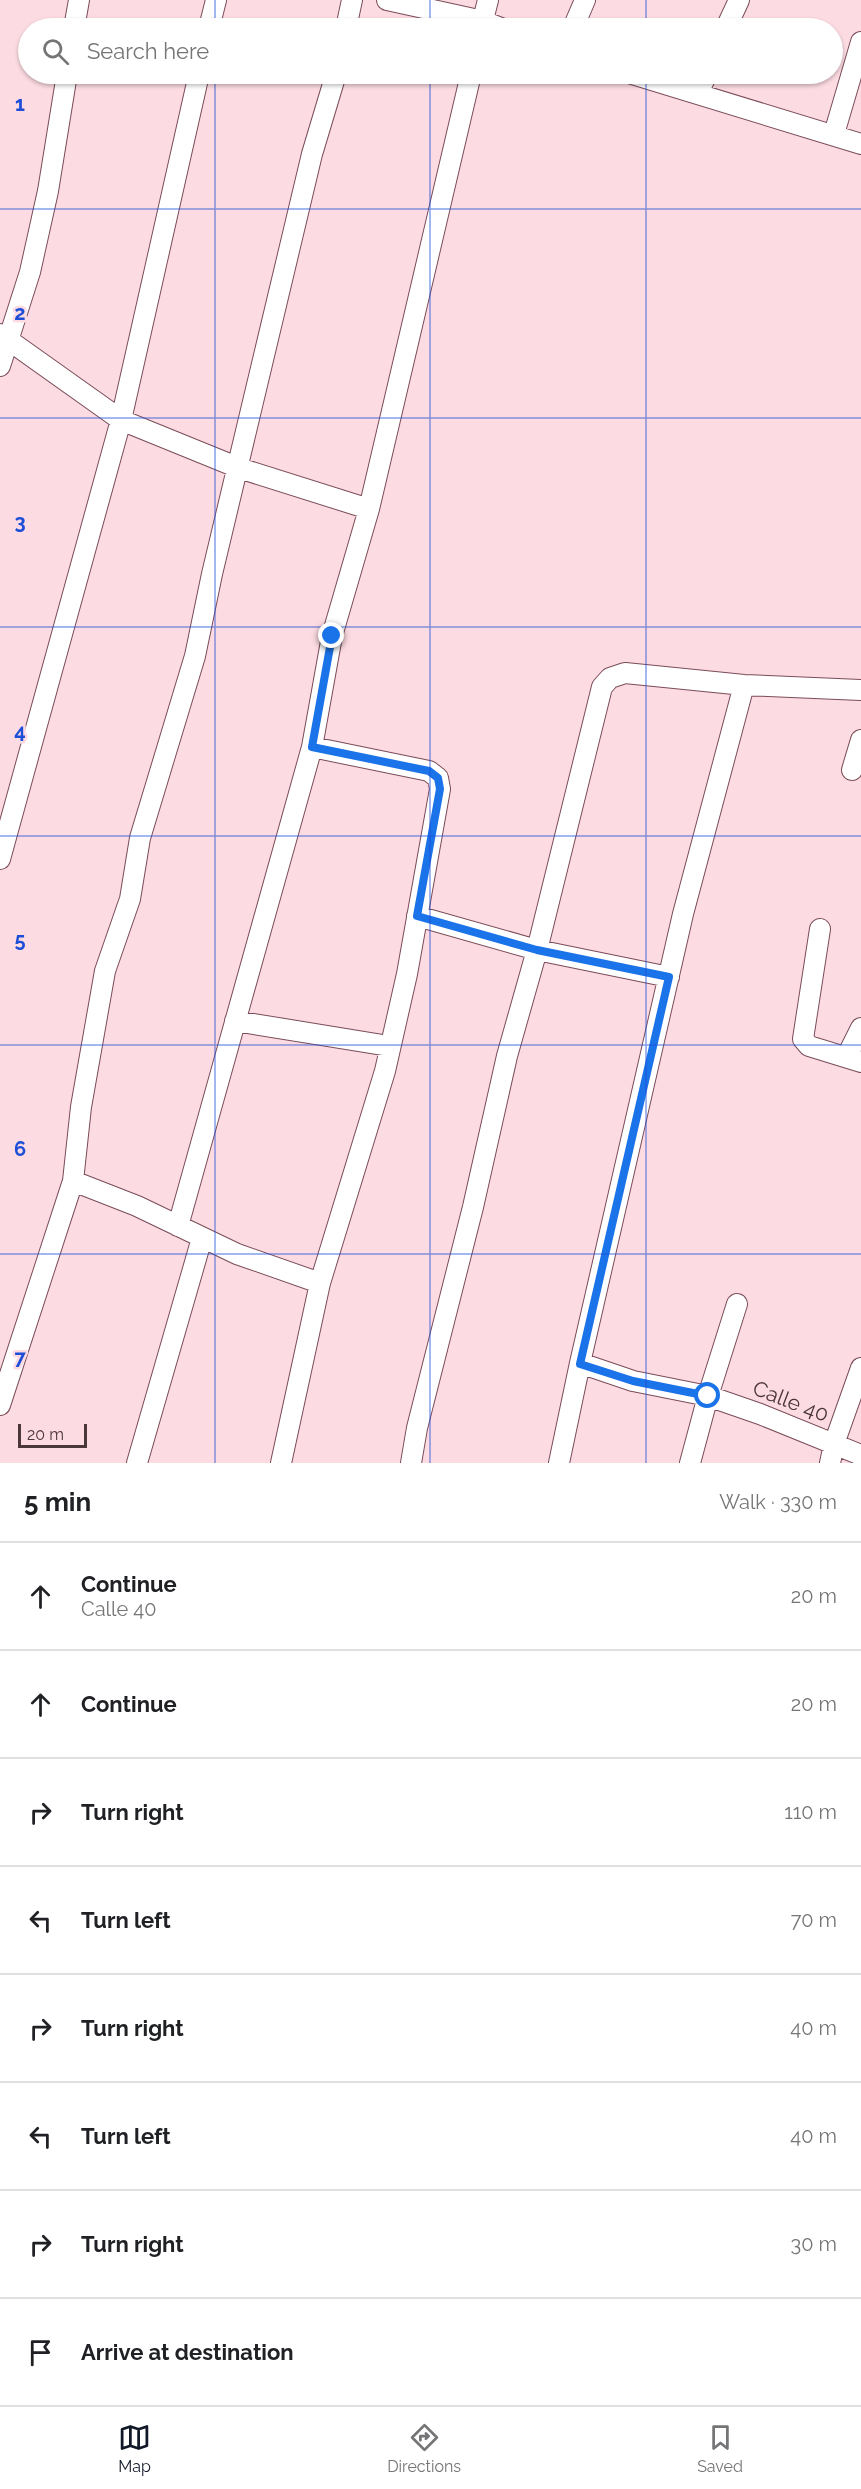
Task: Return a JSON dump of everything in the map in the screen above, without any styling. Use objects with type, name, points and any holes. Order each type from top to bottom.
[{"type":"street","points":[[76,18],[79,0]]},
{"type":"street","points":[[212,18],[216,0]]},
{"type":"street","points":[[348,18],[352,0]]},
{"type":"street","points":[[387,0],[455,18]]},
{"type":"street","points":[[484,18],[488,0]]},
{"type":"street","points":[[577,18],[585,0]]},
{"type":"street","points":[[731,18],[739,0]]},
{"type":"street","points":[[834,134],[861,42]]},
{"type":"street","points":[[0,366],[4,337],[30,272],[48,191],[65,84]]},
{"type":"street","points":[[0,859],[121,420],[197,84]]},
{"type":"street","points":[[0,1405],[73,1180],[81,1107],[105,971],[129,899],[140,838],[195,656],[212,574],[312,154],[333,84]]},
{"type":"street","points":[[177,1226],[312,747],[332,636],[369,509],[469,84]]},
{"type":"street","points":[[667,84],[861,144]]},
{"type":"street","points":[[698,93],[702,84]]},
{"type":"street","points":[[4,337],[121,420],[239,468],[369,509]]},
{"type":"street","points":[[411,1463],[417,1428],[507,1056],[537,950],[602,687],[610,678],[625,673],[744,685],[861,690]]},
{"type":"street","points":[[559,1463],[669,977],[744,685]]},
{"type":"street","points":[[852,770],[861,740]]},
{"type":"street","points":[[281,1463],[320,1283],[385,1071],[407,974],[440,789],[438,778],[429,771],[312,747]]},
{"type":"street","points":[[417,916],[537,950],[669,977]]},
{"type":"street","points":[[820,929],[802,1039],[809,1046],[854,1059],[861,1028]]},
{"type":"street","points":[[235,1021],[389,1046]]},
{"type":"street","points":[[73,1180],[137,1206],[237,1254],[320,1283]]},
{"type":"street","points":[[136,1463],[202,1238]]},
{"type":"street","points":[[690,1463],[736,1304]]},
{"type":"street","name":"Calle 40","points":[[580,1364],[633,1381],[708,1396],[760,1414],[832,1453],[861,1455]]},
{"type":"street","points":[[832,1453],[861,1368]]},
{"type":"route","points":[[332,636],[312,747],[429,771],[438,778],[440,789],[417,916],[537,950],[669,977],[580,1364],[633,1381],[708,1396]]}]
